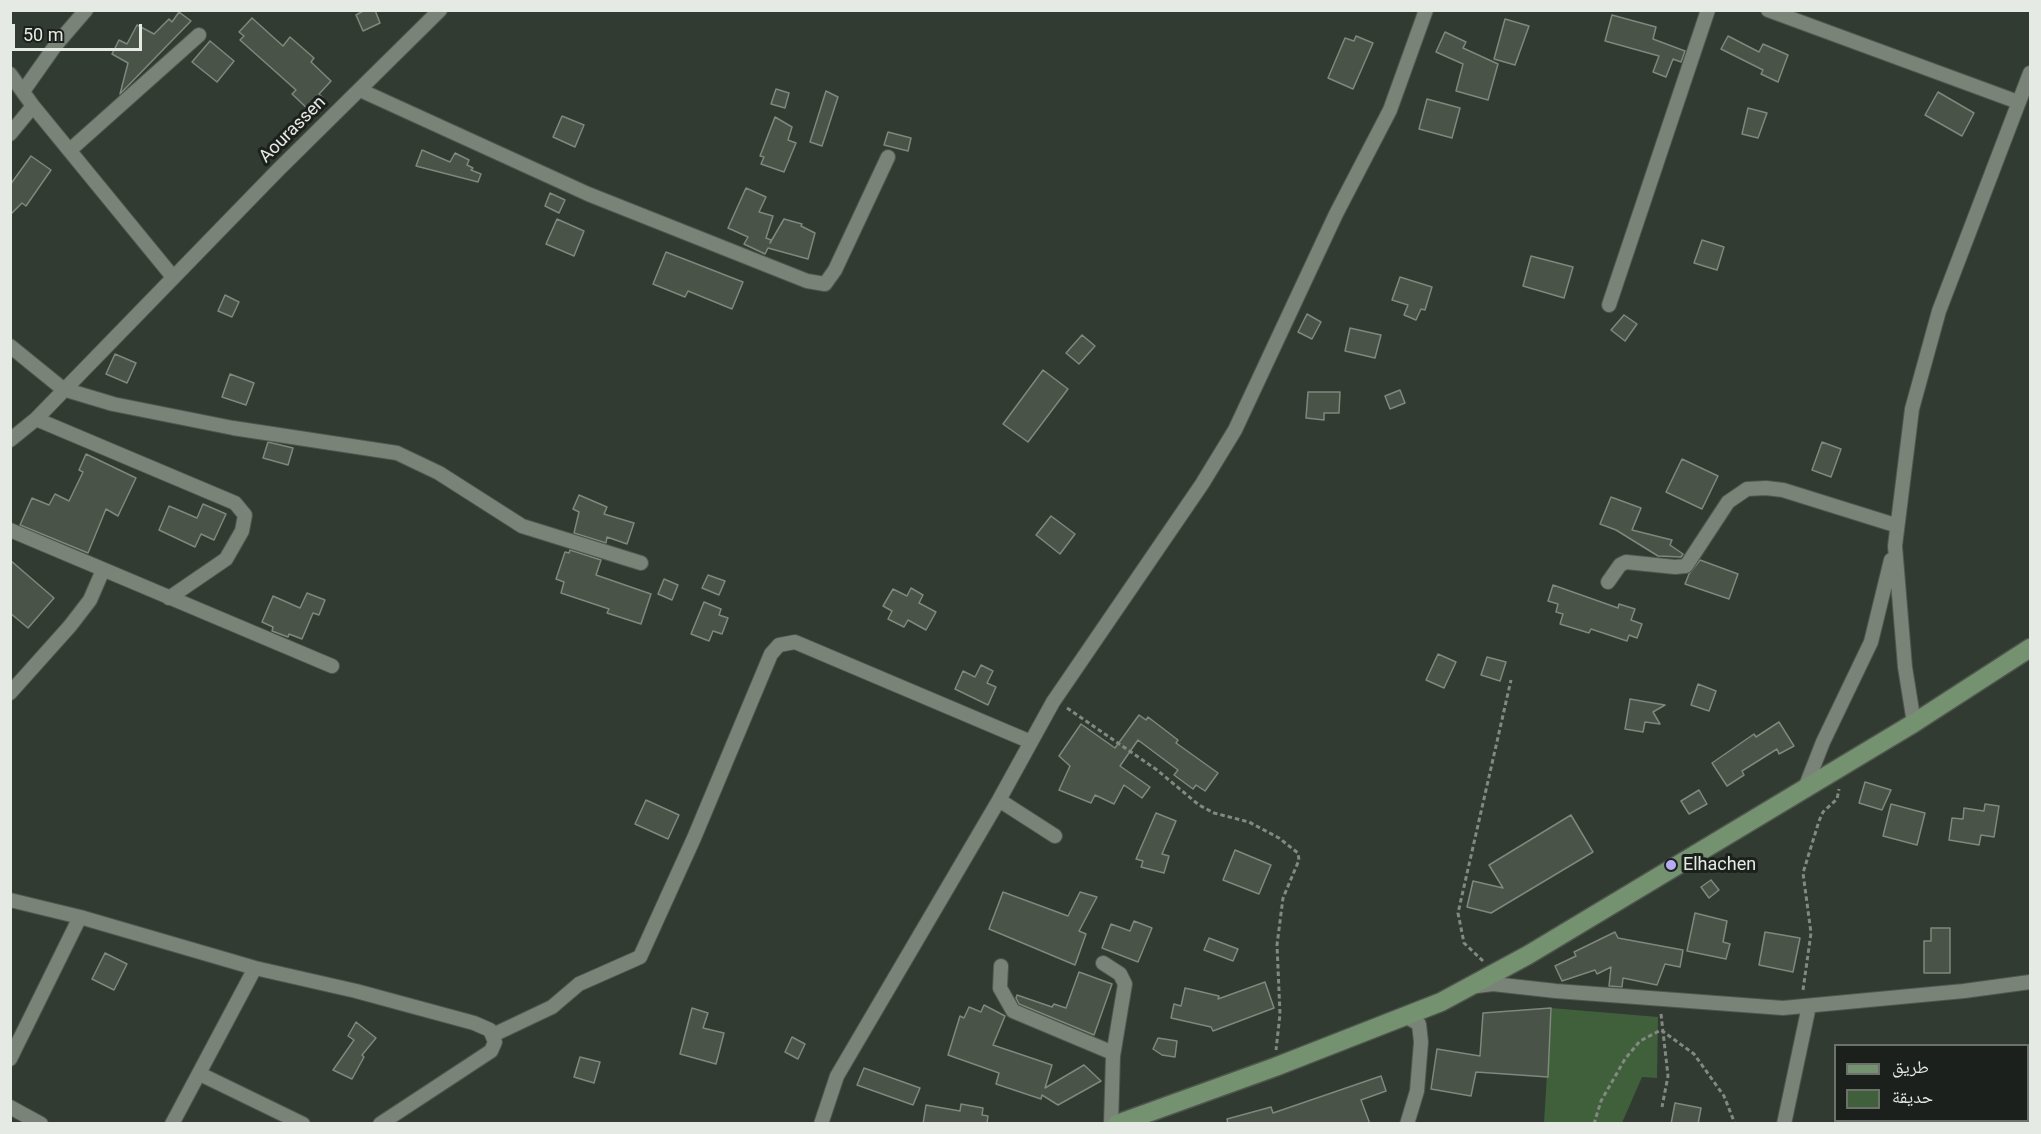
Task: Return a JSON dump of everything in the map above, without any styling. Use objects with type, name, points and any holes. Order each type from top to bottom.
[{"type":"main road","points":[[1117,1124],[1275,1067],[1405,1016],[1467,988],[1914,723],[2031,648]]},
{"type":"street","points":[[24,90],[55,46],[86,10]]},
{"type":"street","name":"Aourassen","points":[[10,440],[36,419],[173,277],[440,10]]},
{"type":"street","points":[[821,1124],[837,1076],[999,800],[1053,702],[1197,492],[1235,430],[1336,214],[1390,110],[1426,10]]},
{"type":"street","points":[[1609,304],[1708,10]]},
{"type":"street","points":[[1768,10],[2018,102]]},
{"type":"street","points":[[70,150],[200,35]]},
{"type":"street","points":[[1914,723],[1905,667],[1895,546],[1895,525],[1911,409],[1939,311],[1989,187],[2018,102],[2031,73]]},
{"type":"street","points":[[10,74],[24,90],[33,106],[173,277]]},
{"type":"street","points":[[360,90],[588,194],[807,281],[825,284],[835,270],[888,157]]},
{"type":"street","points":[[10,134],[33,106]]},
{"type":"street","points":[[10,346],[63,389],[113,404],[233,428],[397,453],[439,473],[522,526],[641,563]]},
{"type":"street","points":[[36,419],[235,503],[245,515],[242,531],[226,559],[169,598]]},
{"type":"street","points":[[1608,582],[1619,566],[1626,562],[1686,566],[1693,559],[1713,521],[1728,502],[1747,489],[1784,490],[1895,525]]},
{"type":"street","points":[[10,530],[333,666]]},
{"type":"street","points":[[1805,788],[1823,742],[1871,642],[1895,546]]},
{"type":"street","points":[[10,693],[90,600],[103,570]]},
{"type":"street","points":[[493,1035],[552,1007],[579,984],[640,957],[694,838],[771,654],[779,645],[795,642],[1031,742]]},
{"type":"street","points":[[999,800],[1055,836]]},
{"type":"street","points":[[10,900],[80,917],[255,968],[356,991],[474,1023],[490,1030],[494,1047],[491,1051],[380,1124]]},
{"type":"street","points":[[10,1059],[80,917]]},
{"type":"street","points":[[1102,963],[1120,974],[1125,984],[1113,1053],[1111,1124]]},
{"type":"street","points":[[1001,966],[1000,988],[1013,1011],[1024,1018],[1113,1053]]},
{"type":"street","points":[[172,1124],[255,968]]},
{"type":"street","points":[[1467,988],[1493,984],[1762,1008],[1964,992],[2031,982]]},
{"type":"street","points":[[1784,1124],[1804,1006]]},
{"type":"street","points":[[1405,1016],[1419,1024],[1421,1042],[1417,1091],[1407,1124]]},
{"type":"street","points":[[200,1074],[303,1124]]},
{"type":"street","points":[[10,1107],[41,1124]]},
{"type":"path","points":[[1495,973],[1464,943],[1458,913],[1511,680]]},
{"type":"path","points":[[1053,702],[1062,704],[1103,731],[1200,805],[1214,813],[1249,822],[1280,838],[1298,853],[1299,860],[1283,898],[1277,945],[1280,1014],[1277,1026],[1275,1067]]},
{"type":"path","points":[[1804,1006],[1811,933],[1803,873],[1823,812],[1837,799],[1841,766]]},
{"type":"path","points":[[1661,999],[1661,1030],[1668,1076],[1662,1107]]},
{"type":"path","points":[[1594,1124],[1601,1101],[1625,1059],[1640,1041],[1661,1030]]},
{"type":"path","points":[[1661,1030],[1694,1054],[1724,1096],[1736,1124]]},
{"type":"green space","points":[[1551,1008],[1658,1017],[1657,1078],[1642,1077],[1622,1123],[1544,1123]]},
{"type":"building","points":[[365,10],[375,10],[380,23],[363,31],[356,15]]},
{"type":"building","points":[[179,12],[191,21],[120,94],[128,63],[112,54],[119,40],[127,44],[137,25],[154,34],[169,19],[172,22]]},
{"type":"building","points":[[1612,15],[1656,27],[1653,39],[1685,51],[1681,62],[1673,59],[1666,77],[1653,72],[1659,56],[1605,41]]},
{"type":"building","points":[[252,18],[283,46],[290,37],[314,58],[311,62],[331,81],[319,94],[323,98],[310,111],[292,94],[296,90],[240,40],[244,36],[239,32]]},
{"type":"building","points":[[1505,19],[1529,26],[1515,65],[1494,59]]},
{"type":"building","points":[[1445,32],[1466,42],[1463,48],[1498,64],[1488,100],[1456,91],[1463,64],[1436,52]]},
{"type":"building","points":[[1356,36],[1373,43],[1353,89],[1328,78],[1345,38],[1354,41]]},
{"type":"building","points":[[1728,36],[1759,52],[1763,44],[1788,55],[1778,82],[1761,74],[1763,70],[1721,49]]},
{"type":"building","points":[[210,41],[234,61],[217,82],[192,62]]},
{"type":"building","points":[[776,89],[789,93],[785,108],[771,104]]},
{"type":"building","points":[[826,91],[838,97],[822,146],[810,142]]},
{"type":"building","points":[[1938,92],[1974,113],[1962,136],[1925,115]]},
{"type":"building","points":[[1427,99],[1460,108],[1452,138],[1419,129]]},
{"type":"building","points":[[1748,108],[1767,113],[1758,138],[1742,134]]},
{"type":"building","points":[[562,116],[584,125],[575,147],[553,137]]},
{"type":"building","points":[[775,117],[792,127],[788,140],[796,143],[784,172],[761,164],[764,157],[760,156]]},
{"type":"building","points":[[888,132],[911,138],[908,151],[884,145]]},
{"type":"building","points":[[422,150],[450,162],[455,153],[469,160],[467,165],[473,168],[471,170],[481,174],[478,182],[416,166]]},
{"type":"building","points":[[31,156],[51,170],[26,206],[22,203],[10,215],[10,185]]},
{"type":"building","points":[[746,188],[766,197],[759,212],[773,216],[766,238],[771,240],[770,243],[784,219],[802,224],[801,226],[815,233],[808,259],[768,248],[765,254],[744,244],[748,237],[728,228]]},
{"type":"building","points":[[550,193],[565,200],[559,213],[545,206]]},
{"type":"building","points":[[557,219],[584,231],[574,256],[546,244]]},
{"type":"building","points":[[1702,240],[1724,247],[1717,270],[1694,263]]},
{"type":"building","points":[[666,252],[743,282],[732,309],[688,291],[685,297],[653,284]]},
{"type":"building","points":[[1531,256],[1573,267],[1564,298],[1523,286]]},
{"type":"building","points":[[1400,277],[1432,287],[1425,310],[1421,309],[1416,320],[1404,315],[1408,305],[1392,300]]},
{"type":"building","points":[[225,295],[239,302],[232,317],[218,311]]},
{"type":"building","points":[[1307,314],[1321,322],[1312,339],[1298,332]]},
{"type":"building","points":[[1624,315],[1637,324],[1625,341],[1611,330]]},
{"type":"building","points":[[1350,328],[1381,335],[1375,358],[1345,351]]},
{"type":"building","points":[[1082,335],[1095,346],[1079,364],[1066,353]]},
{"type":"building","points":[[115,354],[136,363],[127,383],[106,374]]},
{"type":"building","points":[[1043,370],[1068,389],[1028,442],[1003,424]]},
{"type":"building","points":[[230,374],[254,383],[246,405],[222,397]]},
{"type":"building","points":[[1400,390],[1405,403],[1390,409],[1385,396]]},
{"type":"building","points":[[1308,392],[1340,392],[1339,413],[1324,413],[1324,420],[1306,418]]},
{"type":"building","points":[[268,442],[293,448],[288,465],[263,458]]},
{"type":"building","points":[[1822,442],[1841,449],[1831,477],[1812,470]]},
{"type":"building","points":[[86,454],[136,478],[118,516],[106,509],[88,553],[20,525],[32,498],[49,505],[55,494],[69,501],[83,472],[79,470]]},
{"type":"building","points":[[1682,459],[1718,476],[1702,509],[1666,492]]},
{"type":"building","points":[[579,495],[607,507],[604,514],[634,523],[627,544],[607,537],[606,543],[574,533],[579,512],[573,509]]},
{"type":"building","points":[[1611,497],[1641,508],[1632,530],[1672,540],[1670,545],[1683,554],[1681,557],[1658,556],[1616,530],[1600,524]]},
{"type":"building","points":[[203,504],[226,514],[214,540],[201,534],[195,547],[159,530],[169,506],[197,518]]},
{"type":"building","points":[[1051,516],[1075,534],[1060,554],[1036,535]]},
{"type":"building","points":[[570,550],[601,560],[596,575],[651,594],[641,624],[607,613],[609,609],[561,593],[564,582],[556,579],[565,552],[569,553]]},
{"type":"building","points":[[10,560],[54,598],[28,628],[10,613]]},
{"type":"building","points":[[1700,560],[1738,574],[1729,599],[1685,584],[1689,574]]},
{"type":"building","points":[[708,575],[725,581],[719,595],[702,588]]},
{"type":"building","points":[[664,579],[678,585],[672,600],[658,594]]},
{"type":"building","points":[[1553,585],[1618,608],[1619,604],[1635,609],[1631,620],[1642,624],[1637,638],[1629,635],[1627,641],[1591,629],[1589,633],[1560,624],[1563,614],[1556,612],[1558,604],[1548,601]]},
{"type":"building","points":[[911,588],[923,595],[919,603],[936,612],[926,630],[908,620],[904,627],[888,619],[892,611],[883,606],[893,589],[907,596]]},
{"type":"building","points":[[307,593],[325,600],[319,615],[313,613],[302,639],[272,631],[273,627],[262,622],[273,596],[300,608]]},
{"type":"building","points":[[704,602],[721,609],[719,615],[728,618],[722,634],[713,631],[709,641],[691,634]]},
{"type":"building","points":[[1438,654],[1456,662],[1444,688],[1426,680]]},
{"type":"building","points":[[1487,657],[1506,662],[1500,681],[1481,675]]},
{"type":"building","points":[[981,665],[993,671],[987,683],[996,687],[988,705],[955,689],[963,671],[975,677]]},
{"type":"building","points":[[1698,684],[1716,691],[1709,711],[1691,705]]},
{"type":"building","points":[[1630,699],[1665,705],[1653,712],[1660,724],[1645,722],[1643,732],[1625,729]]},
{"type":"building","points":[[1139,715],[1146,720],[1148,717],[1178,740],[1176,743],[1218,773],[1205,791],[1196,785],[1193,789],[1174,775],[1178,770],[1138,740],[1120,766],[1150,787],[1142,798],[1124,785],[1114,804],[1095,795],[1091,803],[1059,790],[1070,766],[1059,756],[1081,724],[1115,748]]},
{"type":"building","points":[[1779,722],[1794,746],[1779,754],[1777,749],[1742,771],[1744,775],[1727,786],[1712,763],[1754,734],[1756,737]]},
{"type":"building","points":[[1865,782],[1891,790],[1882,810],[1859,803]]},
{"type":"building","points":[[1699,790],[1707,804],[1689,814],[1681,801]]},
{"type":"building","points":[[646,800],[679,815],[668,839],[635,824]]},
{"type":"building","points":[[1891,804],[1925,813],[1917,845],[1883,836]]},
{"type":"building","points":[[1985,804],[1999,806],[1994,837],[1981,835],[1979,845],[1949,840],[1952,818],[1963,819],[1964,808],[1984,811]]},
{"type":"building","points":[[1156,813],[1176,821],[1162,854],[1169,856],[1164,873],[1141,867],[1143,861],[1136,859]]},
{"type":"building","points":[[1571,815],[1593,852],[1491,913],[1467,907],[1473,881],[1503,888],[1489,865]]},
{"type":"building","points":[[1235,850],[1271,865],[1259,894],[1223,880]]},
{"type":"building","points":[[1711,880],[1719,890],[1709,898],[1701,887]]},
{"type":"building","points":[[1003,892],[1068,916],[1080,892],[1097,897],[1079,931],[1086,934],[1075,965],[989,929]]},
{"type":"building","points":[[1695,913],[1727,921],[1723,942],[1730,944],[1726,959],[1687,951]]},
{"type":"building","points":[[1134,921],[1152,928],[1138,962],[1102,948],[1111,924],[1130,931]]},
{"type":"building","points":[[1931,928],[1950,928],[1950,973],[1924,973],[1924,941],[1931,941]]},
{"type":"building","points":[[1615,932],[1618,938],[1683,950],[1680,967],[1665,964],[1657,985],[1623,978],[1622,987],[1609,986],[1611,967],[1597,974],[1595,970],[1562,981],[1555,966],[1576,956],[1574,952]]},
{"type":"building","points":[[1765,932],[1800,938],[1793,972],[1759,965]]},
{"type":"building","points":[[1209,938],[1238,949],[1233,961],[1204,950]]},
{"type":"building","points":[[105,953],[127,964],[114,990],[92,979]]},
{"type":"building","points":[[1079,972],[1112,984],[1094,1035],[1019,1004],[1016,998],[1017,995],[1052,1007],[1054,1004],[1066,1008]]},
{"type":"building","points":[[1265,982],[1274,1008],[1213,1031],[1211,1027],[1171,1018],[1174,1004],[1181,1006],[1185,988],[1219,996],[1218,999]]},
{"type":"building","points":[[984,1005],[1005,1016],[993,1045],[1052,1065],[1045,1088],[1084,1065],[1101,1081],[1058,1105],[1042,1095],[1041,1099],[996,1084],[999,1073],[948,1055],[960,1016],[964,1018],[969,1007],[981,1012]]},
{"type":"building","points":[[692,1008],[708,1013],[703,1028],[724,1033],[716,1064],[680,1054]]},
{"type":"building","points":[[1551,1008],[1548,1077],[1476,1072],[1471,1096],[1431,1089],[1437,1049],[1480,1056],[1483,1013]]},
{"type":"building","points":[[356,1022],[376,1038],[362,1055],[364,1057],[352,1079],[333,1070],[354,1040],[348,1036]]},
{"type":"building","points":[[792,1037],[805,1044],[798,1059],[785,1052]]},
{"type":"building","points":[[1158,1038],[1177,1041],[1175,1057],[1162,1055],[1153,1049]]},
{"type":"building","points":[[580,1057],[600,1062],[594,1083],[574,1077]]},
{"type":"building","points":[[864,1068],[920,1088],[913,1105],[857,1085]]},
{"type":"building","points":[[1381,1076],[1386,1091],[1361,1100],[1370,1124],[1228,1124],[1227,1119],[1271,1107],[1273,1113]]},
{"type":"building","points":[[1675,1103],[1701,1108],[1698,1124],[1671,1124]]},
{"type":"building","points":[[961,1104],[983,1108],[982,1115],[988,1116],[987,1124],[923,1124],[926,1105],[960,1111]]},
{"type":"place","name":"Elhachen","points":[[1671,865]]}]
